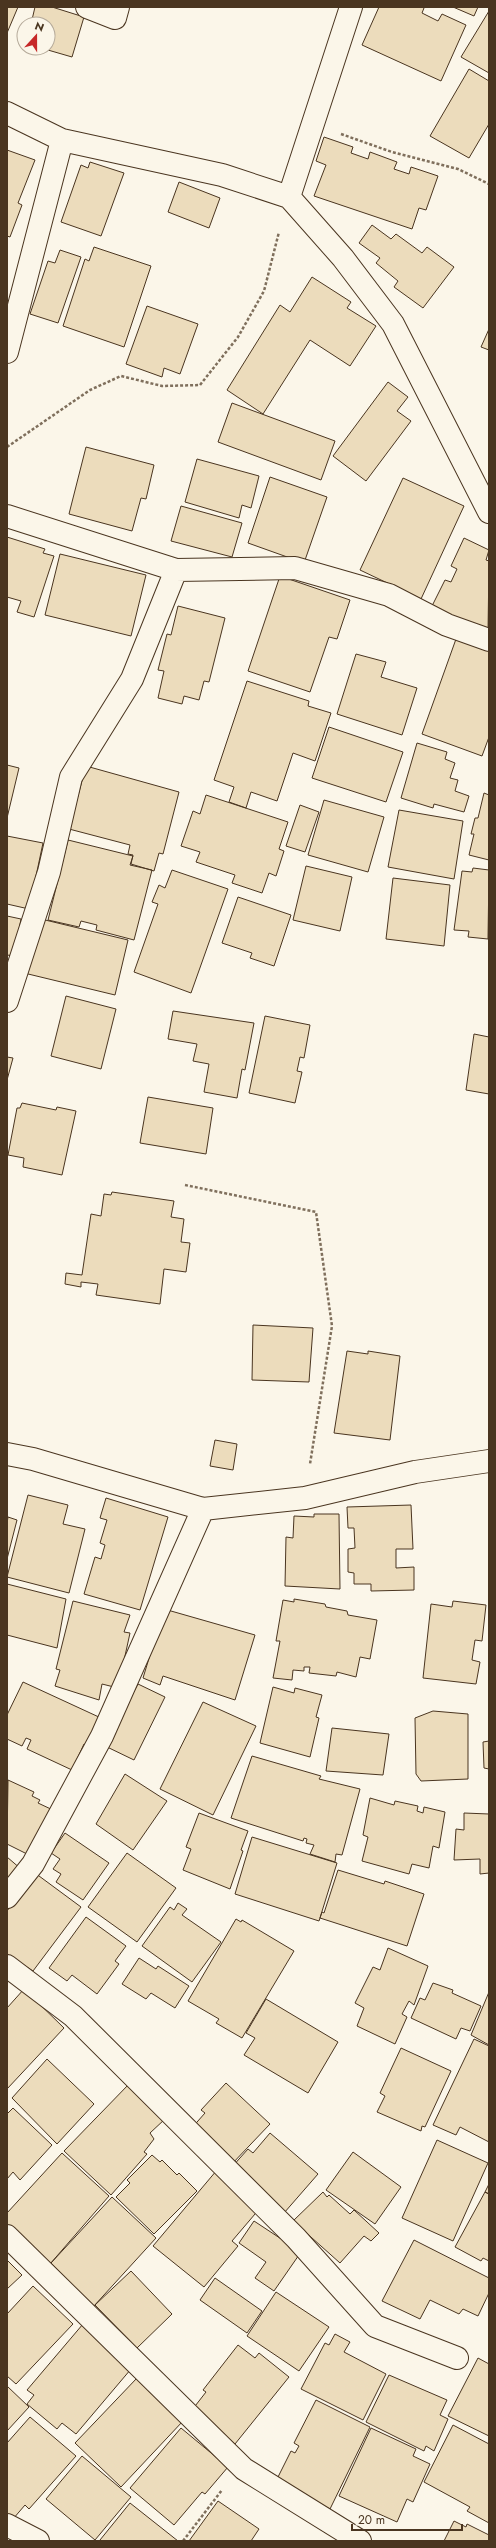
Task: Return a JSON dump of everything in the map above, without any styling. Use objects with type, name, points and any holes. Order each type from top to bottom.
[{"type":"street","points":[[87,7],[115,18],[118,7]]},
{"type":"street","points":[[289,197],[351,7]]},
{"type":"street","points":[[7,113],[62,140],[222,175],[289,197],[343,258],[394,324],[489,512]]},
{"type":"street","points":[[7,352],[62,140]]},
{"type":"street","points":[[7,516],[176,570],[295,568],[389,595],[447,625],[489,640]]},
{"type":"street","points":[[7,1001],[49,872],[71,777],[132,679],[176,570]]},
{"type":"street","points":[[7,1454],[33,1459],[203,1509],[305,1498],[416,1472],[489,1461]]},
{"type":"street","points":[[7,1897],[33,1864],[102,1736],[203,1509]]},
{"type":"street","points":[[7,1966],[73,2016],[296,2238],[375,2326],[457,2358]]},
{"type":"street","points":[[7,2236],[244,2469],[360,2541]]},
{"type":"street","points":[[7,2525],[38,2541]]},
{"type":"path","points":[[314,122],[340,134],[392,152],[458,169],[489,184]]},
{"type":"path","points":[[7,447],[90,390],[120,376],[162,386],[200,385],[238,337],[264,291],[289,197]]},
{"type":"path","points":[[185,1185],[316,1212],[332,1326],[305,1498]]},
{"type":"path","points":[[183,2541],[223,2488],[244,2469]]},
{"type":"building","points":[[7,7],[18,7],[7,33]]},
{"type":"building","points":[[35,7],[52,7],[84,17],[72,57],[56,52],[56,16],[33,16]]},
{"type":"building","points":[[379,7],[422,7],[424,8],[422,13],[438,21],[442,14],[466,25],[441,81],[362,45]]},
{"type":"building","points":[[453,7],[478,7],[474,16]]},
{"type":"building","points":[[489,11],[489,73],[461,57]]},
{"type":"building","points":[[469,69],[489,81],[489,124],[469,158],[430,136]]},
{"type":"building","points":[[324,137],[353,147],[351,153],[368,159],[370,152],[397,162],[394,169],[409,174],[411,167],[438,176],[426,210],[419,208],[412,229],[314,196],[326,165],[316,161]]},
{"type":"building","points":[[7,150],[35,160],[18,203],[22,205],[10,237],[7,236]]},
{"type":"building","points":[[90,162],[124,173],[101,236],[61,222],[81,165],[88,168]]},
{"type":"building","points":[[179,182],[220,198],[209,228],[168,212]]},
{"type":"building","points":[[372,225],[391,239],[396,234],[422,253],[427,247],[454,267],[423,308],[394,287],[398,281],[376,263],[380,258],[359,243]]},
{"type":"building","points":[[94,247],[151,266],[124,347],[63,326],[85,259],[89,261]]},
{"type":"building","points":[[60,250],[81,257],[58,323],[30,314],[48,261],[55,263]]},
{"type":"building","points":[[312,277],[351,302],[347,308],[376,326],[350,366],[310,340],[263,414],[227,390],[280,305],[290,312]]},
{"type":"building","points":[[147,306],[198,324],[180,374],[164,368],[162,377],[126,364]]},
{"type":"building","points":[[489,329],[489,350],[481,347]]},
{"type":"building","points":[[388,382],[408,397],[397,411],[411,421],[366,481],[333,456]]},
{"type":"building","points":[[232,403],[335,441],[321,480],[218,442]]},
{"type":"building","points":[[86,447],[154,465],[146,499],[141,498],[132,531],[69,514]]},
{"type":"building","points":[[197,459],[259,476],[251,508],[242,505],[239,518],[185,502]]},
{"type":"building","points":[[270,477],[327,497],[304,563],[248,543]]},
{"type":"building","points":[[403,478],[464,506],[421,599],[360,570]]},
{"type":"building","points":[[181,506],[242,523],[232,557],[171,541]]},
{"type":"building","points":[[7,537],[45,549],[43,553],[54,556],[34,617],[17,612],[21,601],[7,597]]},
{"type":"building","points":[[464,538],[489,550],[486,560],[489,561],[488,633],[432,606],[445,580],[451,582],[457,569],[451,566]]},
{"type":"building","points":[[60,554],[146,575],[131,636],[45,615]]},
{"type":"building","points":[[280,576],[350,600],[337,639],[329,637],[310,692],[248,671]]},
{"type":"building","points":[[178,606],[225,618],[209,682],[204,681],[199,700],[184,696],[182,704],[158,698],[164,671],[158,670],[167,634],[171,635]]},
{"type":"building","points":[[456,639],[489,651],[489,737],[482,756],[422,734]]},
{"type":"building","points":[[356,654],[386,662],[381,677],[417,688],[402,735],[337,714]]},
{"type":"building","points":[[247,681],[309,701],[308,706],[331,713],[315,761],[293,753],[277,801],[251,792],[246,808],[229,802],[234,787],[214,780]]},
{"type":"building","points":[[329,727],[403,752],[386,802],[312,778]]},
{"type":"building","points":[[417,743],[447,752],[445,759],[455,763],[450,778],[458,780],[455,791],[469,796],[464,812],[434,804],[433,808],[401,798]]},
{"type":"building","points":[[7,765],[19,768],[7,818]]},
{"type":"building","points":[[86,766],[179,792],[163,854],[159,853],[154,871],[131,864],[133,855],[128,854],[130,845],[69,829]]},
{"type":"building","points":[[484,793],[489,795],[489,860],[469,855],[474,834],[471,834],[475,818],[478,818]]},
{"type":"building","points":[[206,795],[288,822],[279,849],[284,851],[276,876],[269,873],[262,893],[232,883],[235,875],[196,862],[200,852],[181,846],[193,811],[200,814]]},
{"type":"building","points":[[324,800],[384,817],[368,872],[308,855]]},
{"type":"building","points":[[300,805],[319,812],[305,852],[286,846]]},
{"type":"building","points":[[399,810],[463,821],[454,879],[388,867]]},
{"type":"building","points":[[7,836],[43,843],[29,909],[7,904]]},
{"type":"building","points":[[68,840],[133,856],[130,865],[152,870],[134,940],[96,930],[97,925],[81,921],[79,927],[48,920]]},
{"type":"building","points":[[306,866],[352,877],[340,931],[293,920]]},
{"type":"building","points":[[473,868],[489,870],[488,939],[468,937],[469,931],[454,930],[462,871],[472,872]]},
{"type":"building","points":[[172,870],[228,889],[191,993],[134,972],[158,904],[152,902],[159,885],[165,888]]},
{"type":"building","points":[[393,878],[450,885],[444,946],[386,939]]},
{"type":"building","points":[[238,897],[291,915],[274,966],[250,958],[252,953],[222,943]]},
{"type":"building","points":[[7,916],[21,919],[14,956],[7,955]]},
{"type":"building","points":[[41,919],[128,940],[115,995],[24,973]]},
{"type":"building","points":[[66,996],[116,1009],[101,1069],[51,1056]]},
{"type":"building","points":[[173,1011],[254,1023],[245,1070],[242,1069],[237,1098],[204,1092],[209,1064],[193,1061],[197,1044],[168,1039]]},
{"type":"building","points":[[265,1016],[310,1025],[304,1058],[300,1057],[297,1071],[302,1072],[295,1103],[249,1093]]},
{"type":"building","points":[[474,1034],[489,1037],[489,1094],[466,1090]]},
{"type":"building","points":[[7,1057],[13,1058],[7,1080]]},
{"type":"building","points":[[148,1097],[213,1108],[206,1154],[140,1143]]},
{"type":"building","points":[[22,1103],[56,1110],[57,1107],[76,1111],[62,1175],[23,1167],[24,1158],[8,1155],[17,1108],[20,1108]]},
{"type":"building","points":[[112,1192],[174,1201],[171,1217],[184,1219],[181,1242],[190,1243],[186,1272],[164,1269],[160,1304],[96,1295],[98,1284],[81,1282],[81,1287],[65,1284],[66,1273],[82,1275],[91,1214],[101,1216],[104,1194],[111,1195]]},
{"type":"building","points":[[253,1325],[313,1328],[309,1382],[252,1380]]},
{"type":"building","points":[[347,1351],[368,1354],[368,1351],[400,1356],[390,1440],[334,1433]]},
{"type":"building","points":[[215,1440],[237,1444],[233,1470],[210,1466]]},
{"type":"building","points":[[28,1495],[68,1505],[63,1524],[85,1529],[69,1593],[7,1577]]},
{"type":"building","points":[[106,1498],[168,1517],[140,1610],[84,1594],[95,1557],[101,1559],[105,1545],[100,1543],[107,1520],[100,1518]]},
{"type":"building","points":[[411,1505],[413,1549],[396,1549],[396,1568],[414,1567],[414,1590],[371,1591],[371,1584],[354,1584],[354,1573],[348,1572],[348,1549],[355,1548],[354,1528],[348,1528],[347,1507]]},
{"type":"building","points":[[314,1514],[339,1514],[340,1589],[285,1586],[286,1537],[293,1538],[294,1516],[314,1517]]},
{"type":"building","points":[[8,1517],[17,1520],[7,1559],[7,1523]]},
{"type":"building","points":[[7,1584],[66,1599],[57,1648],[7,1635]]},
{"type":"building","points":[[294,1599],[325,1604],[326,1607],[347,1611],[348,1615],[377,1620],[370,1659],[360,1657],[356,1677],[337,1672],[336,1676],[309,1673],[310,1667],[304,1667],[304,1671],[293,1670],[292,1680],[273,1678],[280,1641],[276,1641],[283,1600],[294,1602]]},
{"type":"building","points":[[73,1601],[130,1615],[124,1632],[130,1633],[118,1688],[102,1684],[99,1700],[55,1686],[60,1670],[56,1669]]},
{"type":"building","points":[[453,1601],[486,1605],[482,1641],[475,1640],[472,1660],[480,1662],[476,1684],[423,1678],[431,1604],[452,1607]]},
{"type":"building","points":[[164,1609],[255,1635],[235,1700],[163,1676],[160,1685],[143,1678]]},
{"type":"building","points":[[23,1682],[101,1718],[89,1747],[84,1744],[72,1770],[27,1749],[31,1740],[26,1738],[22,1746],[7,1739],[7,1715]]},
{"type":"building","points":[[138,1684],[165,1697],[134,1760],[105,1746]]},
{"type":"building","points":[[273,1687],[294,1693],[295,1688],[322,1695],[316,1717],[319,1718],[310,1757],[260,1743]]},
{"type":"building","points":[[203,1702],[256,1726],[213,1815],[160,1789]]},
{"type":"building","points":[[433,1711],[468,1714],[468,1779],[421,1781],[416,1774],[415,1718]]},
{"type":"building","points":[[332,1728],[389,1734],[383,1775],[326,1771]]},
{"type":"building","points":[[489,1741],[489,1769],[484,1768],[483,1742]]},
{"type":"building","points":[[252,1756],[321,1776],[319,1779],[360,1789],[342,1855],[336,1854],[335,1862],[310,1854],[314,1845],[306,1843],[307,1839],[304,1838],[303,1841],[231,1818]]},
{"type":"building","points":[[125,1774],[167,1801],[133,1850],[96,1824]]},
{"type":"building","points":[[8,1780],[34,1792],[32,1796],[40,1800],[38,1803],[55,1811],[33,1857],[7,1844]]},
{"type":"building","points":[[370,1798],[394,1805],[395,1801],[418,1806],[417,1811],[423,1813],[424,1807],[445,1812],[439,1848],[433,1846],[429,1868],[412,1864],[409,1874],[362,1861],[368,1837],[363,1835]]},
{"type":"building","points":[[199,1813],[248,1831],[230,1889],[183,1870],[191,1849],[186,1847]]},
{"type":"building","points":[[464,1813],[489,1814],[489,1873],[480,1874],[480,1859],[454,1860],[456,1829],[464,1830]]},
{"type":"building","points":[[65,1833],[109,1863],[83,1900],[56,1882],[61,1874],[53,1869],[60,1859],[51,1853]]},
{"type":"building","points":[[252,1837],[337,1863],[319,1921],[235,1894]]},
{"type":"building","points":[[127,1853],[176,1888],[137,1942],[88,1907]]},
{"type":"building","points":[[7,1857],[21,1869],[7,1884]]},
{"type":"building","points":[[338,1870],[384,1884],[385,1881],[424,1894],[407,1946],[320,1918],[322,1912],[324,1913]]},
{"type":"building","points":[[35,1873],[81,1907],[33,1971],[7,1954],[7,1911]]},
{"type":"building","points":[[178,1903],[187,1909],[182,1915],[221,1942],[192,1982],[142,1946],[170,1907],[174,1910]]},
{"type":"building","points":[[86,1917],[126,1946],[115,1961],[119,1964],[97,1994],[72,1975],[67,1981],[49,1968]]},
{"type":"building","points":[[236,1919],[241,1922],[242,1920],[294,1951],[242,2038],[216,2023],[219,2019],[188,2001]]},
{"type":"building","points":[[388,1948],[428,1966],[414,2005],[409,2001],[402,2014],[407,2017],[395,2044],[357,2026],[364,2008],[355,2003],[373,1967],[380,1970]]},
{"type":"building","points":[[139,1958],[156,1969],[158,1966],[189,1986],[175,2008],[151,1993],[146,1999],[122,1984]]},
{"type":"building","points":[[433,1983],[453,1990],[452,1993],[481,2006],[470,2031],[461,2028],[456,2039],[411,2018],[420,1998],[425,2000]]},
{"type":"building","points":[[24,1989],[64,2028],[7,2089],[7,2008]]},
{"type":"building","points":[[489,1992],[489,2045],[471,2035]]},
{"type":"building","points":[[266,1999],[338,2042],[308,2093],[244,2055],[255,2038],[246,2033]]},
{"type":"building","points":[[474,2039],[489,2046],[489,2142],[460,2127],[456,2135],[433,2125]]},
{"type":"building","points":[[401,2048],[451,2071],[425,2127],[422,2126],[421,2131],[377,2112],[385,2096],[380,2093]]},
{"type":"building","points":[[47,2059],[94,2104],[57,2144],[12,2098]]},
{"type":"building","points":[[130,2083],[165,2119],[150,2133],[154,2139],[144,2152],[147,2154],[111,2195],[64,2151]]},
{"type":"building","points":[[226,2083],[270,2124],[230,2166],[190,2130],[205,2113],[201,2110]]},
{"type":"building","points":[[13,2108],[52,2145],[20,2180],[13,2172],[7,2179],[7,2114]]},
{"type":"building","points":[[270,2133],[318,2174],[284,2213],[231,2168],[248,2149],[253,2153]]},
{"type":"building","points":[[437,2140],[488,2163],[453,2241],[402,2218]]},
{"type":"building","points":[[353,2152],[401,2187],[375,2224],[326,2190]]},
{"type":"building","points":[[62,2153],[109,2196],[50,2264],[7,2225],[7,2213]]},
{"type":"building","points":[[152,2155],[160,2162],[162,2160],[177,2175],[179,2173],[197,2191],[154,2234],[116,2197],[130,2183],[127,2180]]},
{"type":"building","points":[[217,2170],[261,2207],[232,2241],[238,2246],[204,2287],[153,2246]]},
{"type":"building","points":[[489,2184],[489,2194],[485,2192]]},
{"type":"building","points":[[323,2192],[327,2197],[329,2195],[350,2214],[354,2210],[379,2233],[371,2241],[364,2236],[340,2263],[293,2221]]},
{"type":"building","points":[[485,2192],[489,2194],[489,2261],[483,2258],[481,2261],[455,2247]]},
{"type":"building","points":[[112,2197],[156,2238],[93,2307],[51,2263]]},
{"type":"building","points":[[254,2221],[301,2252],[274,2291],[255,2278],[266,2262],[239,2243]]},
{"type":"building","points":[[414,2240],[489,2278],[489,2293],[478,2316],[463,2309],[459,2314],[430,2300],[420,2319],[382,2301]]},
{"type":"building","points":[[7,2260],[22,2275],[7,2289]]},
{"type":"building","points":[[131,2271],[172,2314],[137,2348],[95,2305]]},
{"type":"building","points":[[215,2278],[262,2311],[247,2333],[200,2300]]},
{"type":"building","points":[[33,2286],[73,2324],[16,2384],[7,2376],[7,2314]]},
{"type":"building","points":[[276,2292],[329,2327],[299,2371],[247,2336]]},
{"type":"building","points":[[83,2324],[131,2369],[76,2434],[62,2423],[57,2429],[27,2404],[34,2395],[27,2390]]},
{"type":"building","points":[[335,2334],[350,2342],[344,2352],[386,2374],[363,2420],[301,2389],[325,2343],[329,2345]]},
{"type":"building","points":[[238,2345],[255,2358],[259,2353],[289,2377],[235,2444],[192,2410],[206,2392],[203,2390]]},
{"type":"building","points":[[478,2358],[489,2364],[489,2436],[448,2416]]},
{"type":"building","points":[[389,2375],[447,2400],[440,2415],[448,2419],[434,2451],[426,2446],[424,2451],[366,2422]]},
{"type":"building","points":[[137,2378],[183,2421],[121,2487],[75,2443]]},
{"type":"building","points":[[7,2386],[29,2407],[7,2431]]},
{"type":"building","points":[[316,2400],[370,2427],[330,2509],[275,2483],[291,2451],[295,2453],[299,2446],[294,2443]]},
{"type":"building","points":[[30,2417],[76,2456],[29,2509],[25,2505],[13,2519],[7,2514],[7,2443]]},
{"type":"building","points":[[453,2425],[489,2444],[489,2523],[467,2511],[470,2507],[424,2482]]},
{"type":"building","points":[[181,2428],[228,2467],[205,2494],[202,2492],[174,2525],[130,2488]]},
{"type":"building","points":[[371,2428],[416,2449],[413,2456],[430,2464],[413,2502],[407,2499],[397,2522],[339,2496]]},
{"type":"building","points":[[82,2456],[131,2497],[95,2540],[46,2499]]},
{"type":"building","points":[[218,2501],[259,2529],[251,2541],[189,2541]]},
{"type":"building","points":[[130,2503],[178,2541],[101,2541],[100,2540]]},
{"type":"building","points":[[454,2521],[466,2527],[467,2524],[489,2535],[489,2541],[444,2541]]}]
